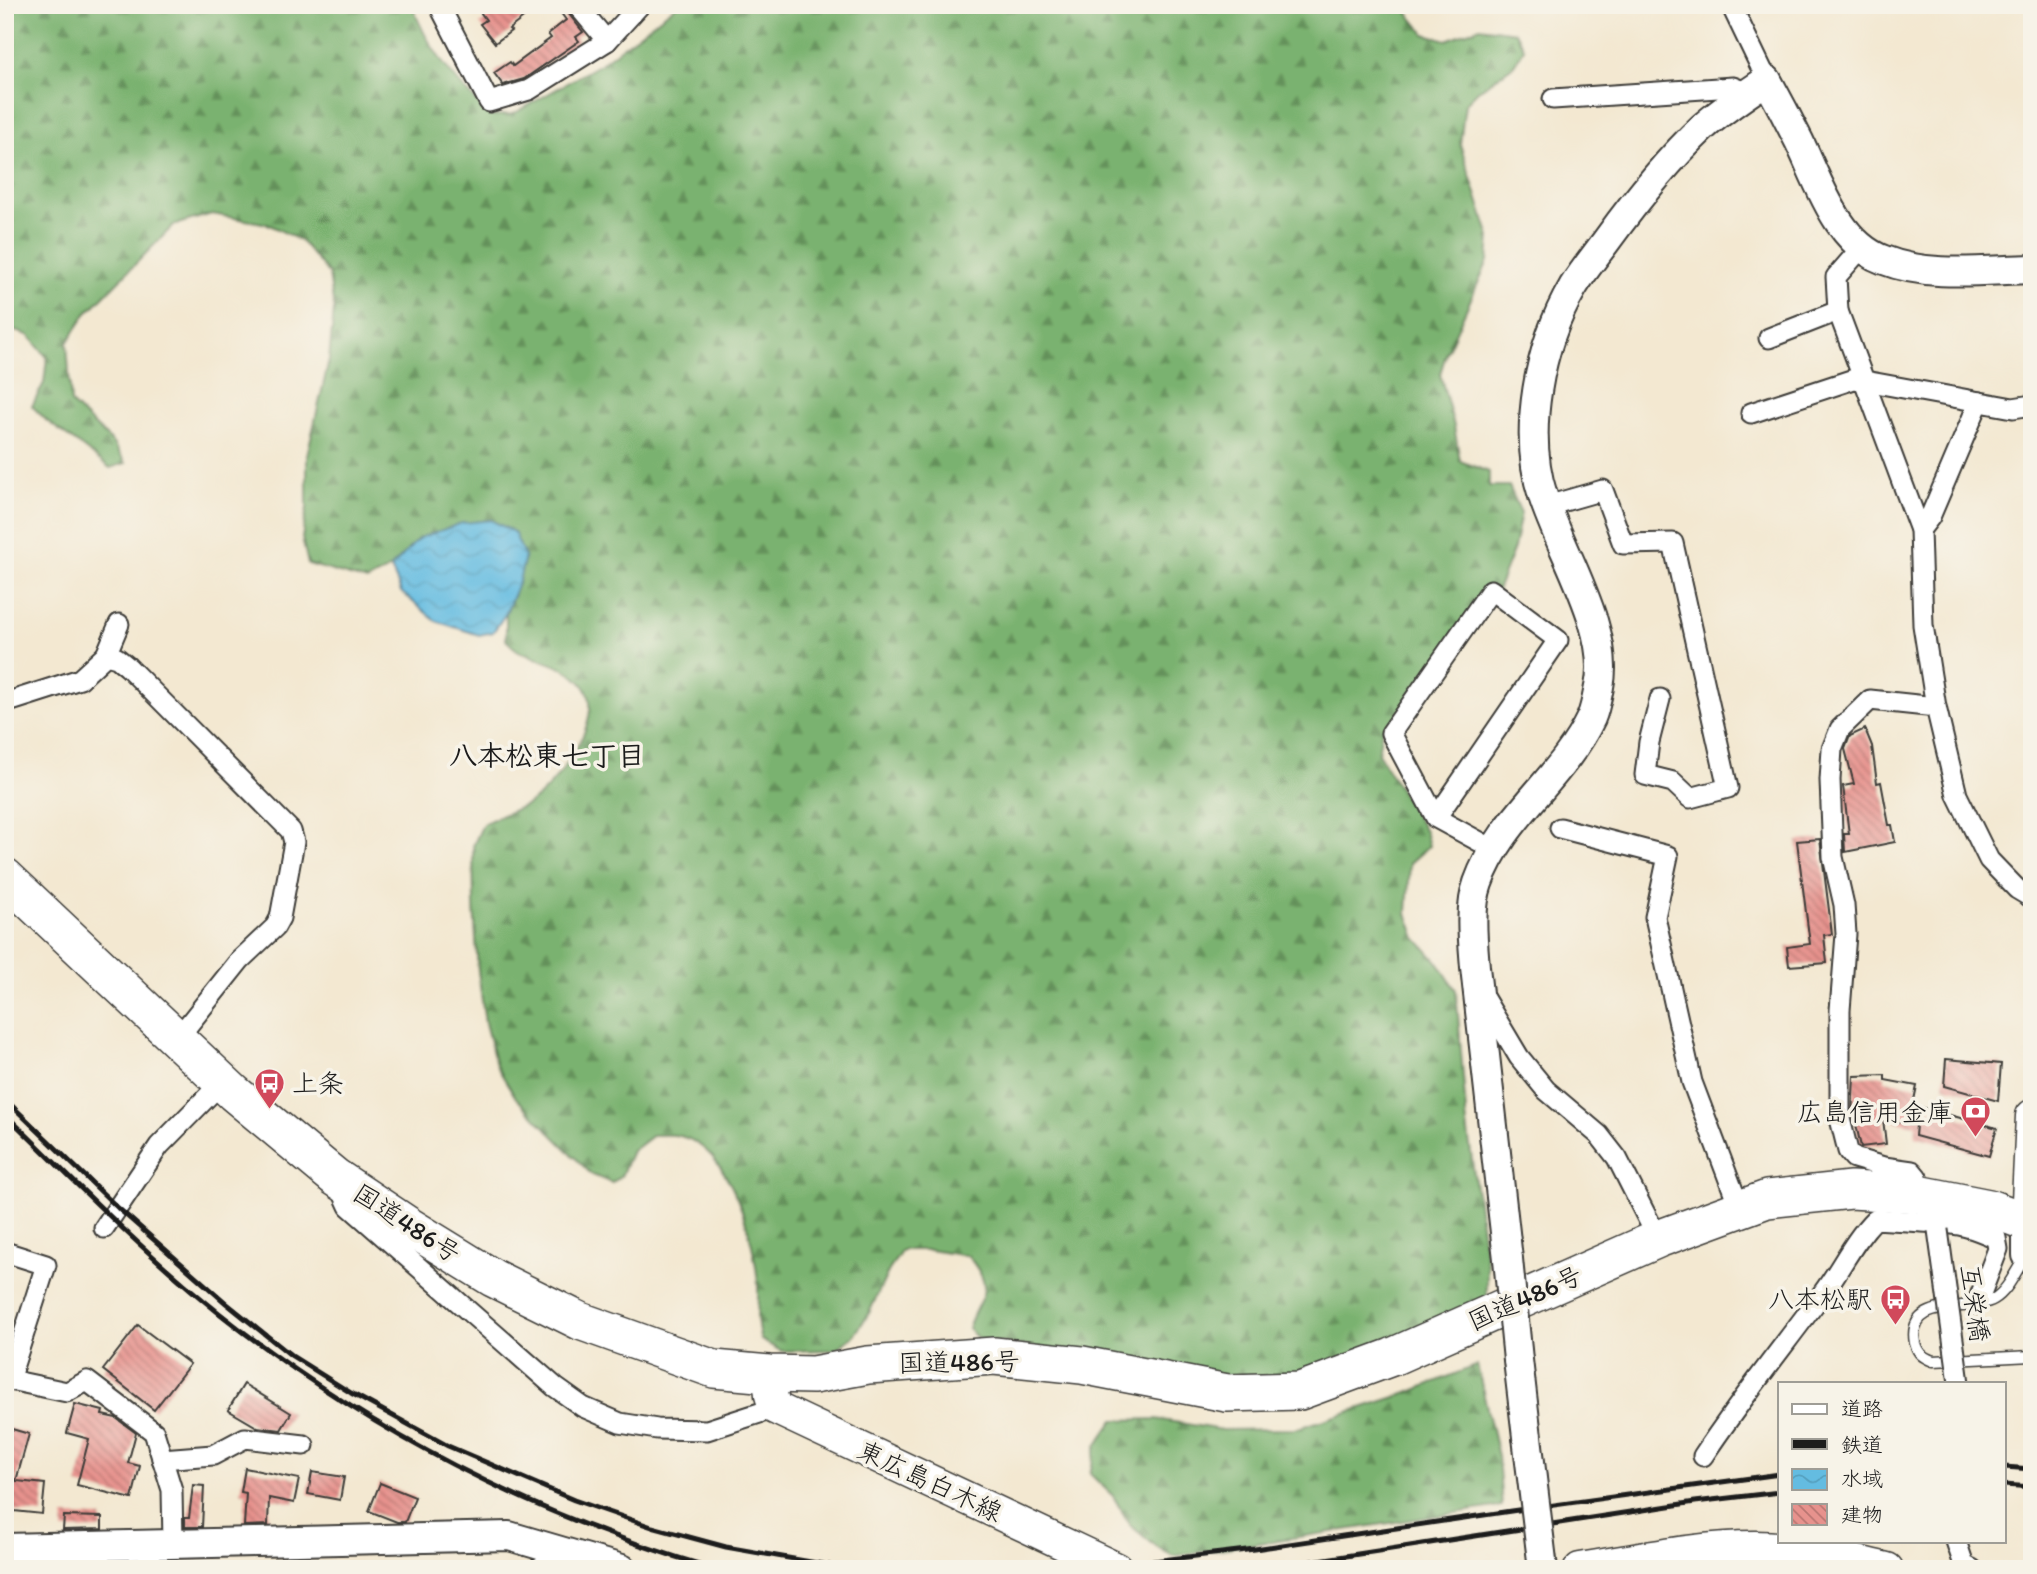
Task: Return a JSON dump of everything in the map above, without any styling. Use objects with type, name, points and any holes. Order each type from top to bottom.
[{"type":"highway","name":"国道486号","points":[[5,877],[281,1133],[335,1177],[407,1226],[493,1278],[580,1321],[772,1391],[813,1375],[868,1364],[994,1356],[1082,1365],[1227,1393],[1300,1391],[1392,1357],[1658,1239],[1767,1199],[1851,1190],[1932,1216],[1989,1208],[2029,1234]]},
{"type":"main road","points":[[2029,1234],[2032,1116]]},
{"type":"main road","name":"東広島白木線","points":[[772,1391],[1117,1569]]},
{"type":"main road","points":[[1580,1569],[1712,1549],[1757,1547],[1829,1555],[1887,1569]]},
{"type":"street","points":[[439,5],[489,102],[529,90],[607,41],[640,5]]},
{"type":"street","points":[[577,5],[607,41]]},
{"type":"street","points":[[1731,5],[1757,86],[1843,227],[1862,247],[1882,260],[1920,269],[2032,269]]},
{"type":"street","points":[[1553,99],[1757,86]]},
{"type":"street","points":[[1543,1569],[1472,927],[1477,886],[1493,849],[1575,745],[1591,716],[1600,683],[1595,630],[1547,506],[1535,456],[1533,416],[1552,333],[1573,287],[1642,194],[1673,158],[1705,126],[1757,86]]},
{"type":"street","points":[[1862,247],[1836,277],[1838,311],[1920,530],[1923,625],[1936,707],[1957,795],[1989,860],[2017,889],[2032,898]]},
{"type":"street","points":[[1769,338],[1838,311]]},
{"type":"street","points":[[1751,413],[1854,379],[2013,408],[2032,405]]},
{"type":"street","points":[[1920,530],[1930,517],[1979,402]]},
{"type":"street","points":[[1547,506],[1603,490],[1623,544],[1673,543],[1728,789],[1690,798],[1673,782],[1645,775],[1649,742],[1660,699]]},
{"type":"street","points":[[1436,818],[1558,640],[1491,590],[1391,733],[1436,818],[1493,849]]},
{"type":"street","points":[[5,703],[80,679],[106,655],[119,624]]},
{"type":"street","points":[[106,655],[117,658],[128,667],[291,831],[294,842],[280,918],[275,927],[240,960],[177,1039]]},
{"type":"street","points":[[1932,1216],[1917,1177],[1912,1171],[1884,1167],[1854,1158],[1848,1151],[1840,1119],[1840,1010],[1846,934],[1844,905],[1833,857],[1830,780],[1832,749],[1840,729],[1870,700],[1936,707]]},
{"type":"street","points":[[1560,828],[1668,856],[1655,917],[1692,1082],[1740,1209]]},
{"type":"street","points":[[1478,988],[1519,1057],[1546,1090],[1599,1135],[1616,1158],[1658,1239]]},
{"type":"street","points":[[104,1228],[159,1146],[223,1081]]},
{"type":"street","points":[[335,1177],[349,1206],[555,1387],[583,1407],[620,1423],[657,1429],[707,1430],[772,1391]]},
{"type":"street","points":[[1703,1455],[1730,1415],[1826,1289],[1860,1234],[1875,1219],[1932,1216],[1972,1227],[1996,1238],[1998,1250],[1978,1304]]},
{"type":"street","name":"互栄橋","points":[[1932,1216],[1959,1382]]},
{"type":"street","points":[[5,1252],[46,1265],[7,1379],[67,1392],[88,1381],[154,1432],[172,1490],[173,1543]]},
{"type":"street","points":[[162,1459],[213,1455],[245,1438],[304,1445]]},
{"type":"street","points":[[5,1548],[393,1541],[509,1536],[622,1569]]},
{"type":"street","points":[[1956,1542],[1964,1565],[1972,1569]]},
{"type":"street","points":[[538,1569],[563,1553]]},
{"type":"lane","points":[[2029,1234],[2027,1270],[2032,1288]]},
{"type":"lane","points":[[2029,1234],[1998,1297],[1987,1303],[1932,1310],[1922,1317],[1916,1326],[1914,1338],[1923,1357],[1933,1361],[2032,1356]]},
{"type":"green space","points":[[5,5],[412,5],[426,37],[445,66],[492,116],[513,114],[600,64],[677,5],[1405,5],[1407,12],[1425,34],[1447,40],[1480,27],[1515,32],[1524,49],[1514,65],[1479,90],[1465,104],[1460,144],[1490,237],[1488,261],[1446,354],[1440,374],[1460,461],[1489,472],[1489,486],[1509,486],[1521,513],[1514,548],[1496,593],[1408,707],[1382,730],[1378,753],[1425,831],[1429,846],[1410,863],[1407,913],[1416,938],[1437,961],[1456,990],[1467,1125],[1487,1265],[1487,1306],[1275,1384],[978,1339],[968,1328],[984,1285],[982,1277],[968,1256],[929,1250],[902,1250],[888,1272],[869,1313],[853,1337],[834,1350],[781,1351],[761,1340],[757,1318],[756,1268],[746,1223],[727,1177],[713,1158],[698,1144],[680,1136],[653,1135],[632,1151],[621,1176],[612,1183],[592,1175],[516,1098],[496,1065],[485,1023],[478,971],[473,846],[483,824],[528,804],[552,783],[564,768],[584,732],[590,699],[584,686],[571,673],[520,652],[506,640],[506,613],[519,581],[419,538],[391,568],[367,581],[308,564],[302,538],[307,508],[307,455],[329,360],[334,309],[329,274],[301,241],[268,224],[212,214],[174,225],[86,314],[67,343],[71,403],[111,441],[126,463],[110,468],[47,421],[32,406],[44,383],[47,357],[28,335],[5,328]]},
{"type":"green space","points":[[1477,1365],[1498,1456],[1502,1506],[1174,1556],[1159,1549],[1130,1525],[1113,1496],[1090,1474],[1096,1446],[1114,1420],[1156,1419],[1222,1430],[1295,1429],[1405,1394]]},
{"type":"water","points":[[491,520],[514,532],[525,557],[506,613],[493,632],[479,635],[436,621],[401,592],[391,568],[419,538],[462,523]]},
{"type":"building","points":[[475,5],[540,5],[495,43],[480,24],[486,20]]},
{"type":"building","points":[[555,5],[565,5],[583,32],[576,37],[579,41],[524,79],[503,85],[494,73],[510,62],[513,66],[551,38],[548,34],[566,20]]},
{"type":"building","points":[[1865,729],[1872,746],[1877,783],[1881,782],[1895,842],[1845,852],[1844,834],[1849,834],[1843,786],[1854,784],[1845,749],[1850,736]]},
{"type":"building","points":[[1820,839],[1832,934],[1824,935],[1827,963],[1789,966],[1787,947],[1810,944],[1797,841]]},
{"type":"building","points":[[1946,1059],[2001,1064],[1998,1101],[1944,1086]]},
{"type":"building","points":[[1885,1075],[1885,1080],[1917,1086],[1913,1105],[1997,1128],[1989,1156],[1915,1136],[1916,1125],[1883,1119],[1886,1144],[1861,1147],[1852,1117],[1854,1076]]},
{"type":"building","points":[[138,1325],[190,1364],[154,1410],[103,1370]]},
{"type":"building","points":[[244,1384],[291,1413],[281,1430],[257,1427],[228,1410]]},
{"type":"building","points":[[75,1404],[103,1411],[102,1415],[116,1418],[136,1433],[128,1463],[140,1466],[132,1499],[77,1485],[89,1439],[67,1433]]},
{"type":"building","points":[[5,1427],[29,1434],[16,1481],[45,1484],[42,1514],[5,1510]]},
{"type":"building","points":[[245,1468],[299,1479],[294,1503],[269,1498],[268,1525],[244,1526],[246,1493],[241,1492]]},
{"type":"building","points":[[312,1472],[344,1477],[340,1500],[308,1494]]},
{"type":"building","points":[[380,1483],[415,1497],[405,1522],[397,1522],[369,1511]]},
{"type":"building","points":[[193,1485],[204,1486],[202,1527],[185,1527],[185,1518],[189,1518]]},
{"type":"building","points":[[64,1516],[102,1517],[102,1529],[63,1530]]},
{"type":"railway","points":[[5,1099],[118,1208],[226,1303],[292,1356],[351,1393],[448,1446],[574,1500],[652,1527],[726,1547],[851,1569]]},
{"type":"railway","points":[[5,1114],[163,1266],[219,1313],[334,1396],[393,1432],[517,1496],[581,1523],[715,1569]]},
{"type":"railway","points":[[2006,1467],[2032,1469]]},
{"type":"railway","points":[[1086,1569],[1255,1549],[1778,1474]]},
{"type":"railway","points":[[2006,1485],[2032,1487]]},
{"type":"railway","points":[[1261,1569],[1695,1502],[1778,1492]]},
{"type":"place","name":"上条","points":[[269,1110]]},
{"type":"place","name":"広島信用金庫","points":[[1976,1139]]},
{"type":"place","name":"八本松駅","points":[[1895,1326]]},
{"type":"district","name":"八本松東七丁目","points":[[547,755]]}]
